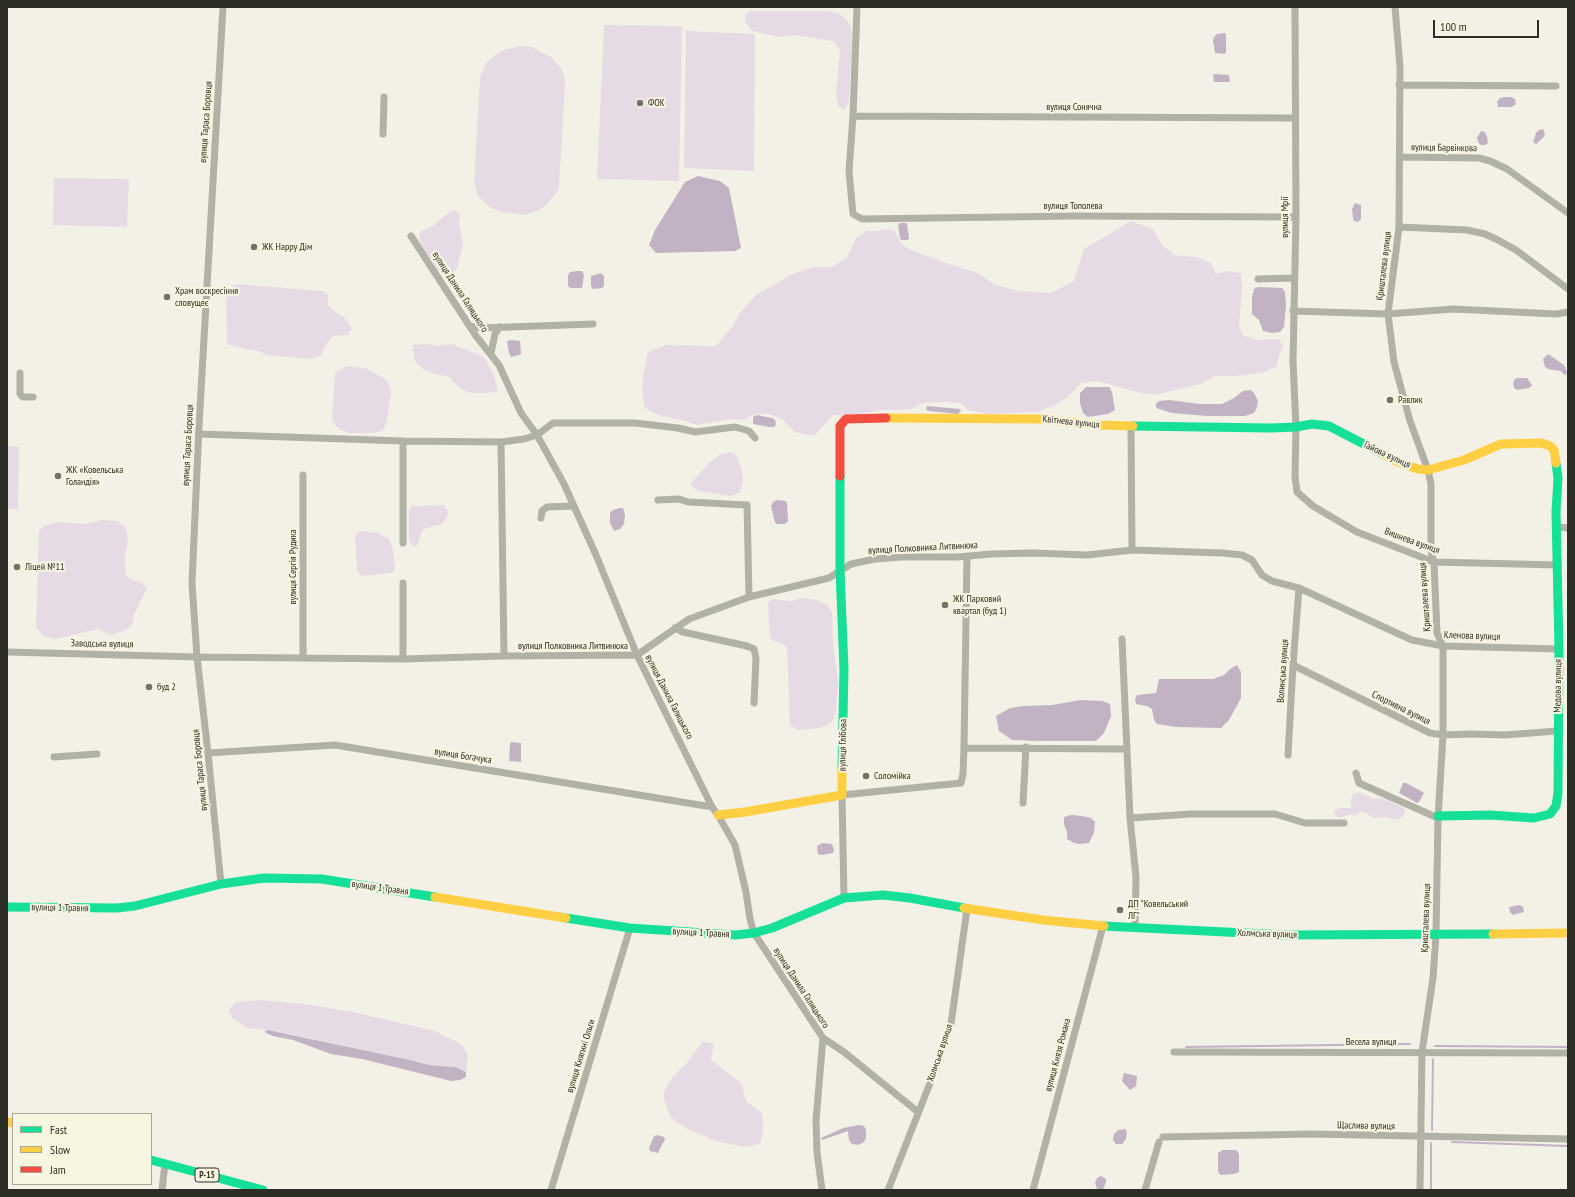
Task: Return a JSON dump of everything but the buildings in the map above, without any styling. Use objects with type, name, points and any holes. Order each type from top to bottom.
[{"type":"street","name":"вулиця Тараса Боровця","points":[[221,884],[197,657],[192,583],[198,434],[223,7]]},
{"type":"street","points":[[853,116],[857,7]]},
{"type":"street","name":"вулиця Мрії","points":[[1295,7],[1296,217],[1293,361],[1296,427],[1295,477],[1297,492]]},
{"type":"street","name":"Кришталева вулиця","points":[[1395,7],[1400,67],[1399,227],[1388,314],[1394,362],[1410,421],[1428,470],[1432,497],[1430,552],[1434,562],[1436,633],[1443,646],[1443,735],[1438,817],[1436,935],[1433,978],[1422,1052],[1420,1190]]},
{"type":"street","points":[[1399,85],[1556,86]]},
{"type":"street","points":[[383,134],[384,97]]},
{"type":"street","name":"вулиця Сонячна","points":[[853,116],[1295,118]]},
{"type":"street","name":"вулиця Тополева","points":[[853,116],[849,171],[853,214],[862,219],[1074,216],[1296,217]]},
{"type":"street","name":"вулиця Барвінкова","points":[[1400,157],[1479,158],[1490,161],[1507,169],[1568,213]]},
{"type":"street","points":[[1399,227],[1467,230],[1485,234],[1516,250],[1568,289]]},
{"type":"street","name":"вулиця Данила Галицького","points":[[411,236],[476,336],[499,365],[521,413],[536,434],[573,506],[596,555],[637,655],[715,811],[734,845],[746,892],[750,919],[754,933],[823,1038],[816,1120],[817,1152],[822,1190]]},
{"type":"street","points":[[1258,279],[1294,278]]},
{"type":"street","points":[[1293,311],[1388,314],[1454,309],[1556,314],[1568,312]]},
{"type":"street","points":[[470,326],[482,328],[593,324]]},
{"type":"street","points":[[490,353],[495,334],[500,327]]},
{"type":"street","points":[[20,372],[20,394],[23,397],[34,397]]},
{"type":"street","name":"Квітнева вулиця","points":[[846,420],[854,418],[1041,419],[1131,427],[1296,427]]},
{"type":"street","name":"вулиця Глібова","points":[[842,795],[844,669],[840,570],[840,426],[846,420]]},
{"type":"street","points":[[198,434],[403,441],[501,442],[524,439],[553,424],[635,423],[678,428],[695,432],[735,427],[749,431],[755,438]]},
{"type":"street","name":"Гайова вулиця","points":[[1296,427],[1312,424],[1329,426],[1398,462],[1418,469],[1428,470],[1464,460],[1501,444],[1542,443],[1550,446]]},
{"type":"street","points":[[1131,427],[1132,550]]},
{"type":"street","points":[[403,441],[403,543]]},
{"type":"street","points":[[501,442],[504,656]]},
{"type":"street","name":"Медова вулиця","points":[[1438,817],[1490,815],[1534,818],[1550,814],[1556,806],[1558,793],[1558,527],[1556,464],[1554,450],[1550,446]]},
{"type":"street","name":"вулиця Сергія Рудика","points":[[302,475],[303,658]]},
{"type":"street","name":"Вишнева вулиця","points":[[1297,492],[1313,506],[1357,532],[1434,562],[1558,565]]},
{"type":"street","points":[[658,500],[679,499],[688,502],[747,504],[749,597]]},
{"type":"street","points":[[541,518],[542,511],[547,507],[573,506]]},
{"type":"street","points":[[1558,527],[1568,528]]},
{"type":"street","name":"вулиця Полковника Литвинюка","points":[[197,657],[403,658],[637,655],[689,619],[749,597],[829,578],[851,564],[875,559],[1033,553],[1087,555],[1132,550],[1223,553],[1242,555],[1252,560],[1262,575],[1272,581],[1299,588]]},
{"type":"street","points":[[715,811],[745,812],[793,802],[842,795],[961,783],[963,774],[964,748],[967,556]]},
{"type":"street","points":[[403,583],[403,658]]},
{"type":"street","name":"Кленова вулиця","points":[[1299,588],[1412,640],[1443,646],[1559,649]]},
{"type":"street","name":"Волинська вулиця","points":[[1288,755],[1299,588]]},
{"type":"street","points":[[675,628],[683,632],[747,646],[754,649],[756,658],[754,703]]},
{"type":"street","points":[[1122,639],[1130,818],[1136,877],[1135,928]]},
{"type":"street","name":"Заводська вулиця","points":[[7,652],[197,657]]},
{"type":"street","name":"Спортивна вулиця","points":[[1293,665],[1430,733],[1443,735],[1505,735],[1557,731]]},
{"type":"street","name":"вулиця Богачука","points":[[208,753],[335,745],[715,811]]},
{"type":"street","points":[[1023,803],[1026,747]]},
{"type":"street","points":[[964,748],[1127,748]]},
{"type":"street","points":[[54,757],[96,754]]},
{"type":"street","points":[[1356,773],[1359,783],[1438,817]]},
{"type":"street","points":[[842,795],[844,898]]},
{"type":"street","points":[[1130,818],[1192,814],[1275,814],[1305,823],[1344,823]]},
{"type":"street","name":"вулиця 1 Травня","points":[[7,907],[117,908],[136,906],[221,884],[264,878],[322,879],[630,928],[700,934],[735,935],[754,933]]},
{"type":"street","name":"Холмська вулиця","points":[[754,933],[772,928],[844,898],[883,895],[910,898],[967,909],[1043,920],[1135,928],[1286,935],[1568,933]]},
{"type":"street","name":"Холмська вулиця","points":[[888,1190],[936,1068],[951,1024],[967,909]]},
{"type":"street","name":"вулиця Князя Романа","points":[[1033,1190],[1103,926]]},
{"type":"street","name":"вулиця Княгині Ольги","points":[[551,1190],[630,928]]},
{"type":"street","points":[[823,1038],[844,1052],[918,1112]]},
{"type":"street","name":"Весела вулиця","points":[[1174,1052],[1568,1053]]},
{"type":"street","name":"Щаслива вулиця","points":[[1145,1190],[1161,1139],[1311,1134],[1568,1139]]},
{"type":"street","name":"Р-15","points":[[152,1160],[263,1190]]},
{"type":"street","points":[[162,1190],[165,1164]]},
{"type":"shaded area","points":[[750,11],[827,11],[840,14],[847,20],[851,27],[852,42],[849,102],[844,110],[838,106],[836,94],[840,50],[833,41],[795,35],[779,37],[752,31],[745,22],[746,14]]},
{"type":"shaded area","name":"ФОК","points":[[604,25],[682,26],[679,181],[597,179]]},
{"type":"shaded area","name":"ФОК","points":[[686,31],[755,34],[754,171],[684,168]]},
{"type":"shaded area","points":[[1225,33],[1226,53],[1215,53],[1214,37],[1217,34]]},
{"type":"shaded area","points":[[522,46],[532,47],[551,57],[561,68],[565,84],[559,187],[556,194],[545,206],[526,215],[501,212],[490,207],[478,196],[474,182],[481,74],[486,63],[497,54],[504,50]]},
{"type":"shaded area","points":[[1214,74],[1229,75],[1230,82],[1214,82]]},
{"type":"shaded area","points":[[1505,97],[1515,99],[1516,104],[1512,107],[1498,107],[1497,102],[1500,98]]},
{"type":"shaded area","points":[[1543,129],[1545,134],[1536,144],[1533,142],[1536,133]]},
{"type":"shaded area","points":[[1481,131],[1485,132],[1487,137],[1488,143],[1485,145],[1481,145],[1478,142],[1477,138]]},
{"type":"shaded area","points":[[698,176],[720,181],[729,188],[741,248],[735,251],[656,253],[649,245],[655,230],[685,182]]},
{"type":"shaded area","points":[[54,178],[129,179],[127,227],[53,225]]},
{"type":"shaded area","points":[[1355,203],[1361,205],[1361,219],[1358,222],[1354,221],[1353,218],[1352,209]]},
{"type":"shaded area","points":[[455,210],[460,215],[459,225],[463,243],[457,268],[452,276],[447,276],[440,272],[421,245],[419,235],[421,231],[433,226],[449,212]]},
{"type":"shaded area","points":[[1131,221],[1153,229],[1162,245],[1174,255],[1196,257],[1211,263],[1216,274],[1229,271],[1241,273],[1242,287],[1239,325],[1243,335],[1257,340],[1279,339],[1283,346],[1279,355],[1277,366],[1262,373],[1236,376],[1215,376],[1201,384],[1154,395],[1140,393],[1098,381],[1081,383],[1068,397],[1053,406],[1037,412],[987,414],[968,410],[961,403],[946,402],[923,403],[911,409],[879,410],[856,415],[833,415],[814,436],[795,432],[782,419],[770,414],[750,416],[745,420],[731,419],[697,425],[658,415],[645,408],[642,392],[643,375],[648,352],[666,345],[716,346],[731,328],[740,313],[756,295],[793,274],[813,267],[832,267],[847,257],[856,238],[866,231],[887,229],[895,231],[899,241],[908,249],[978,273],[995,285],[1019,291],[1051,293],[1074,281],[1084,249]]},
{"type":"shaded area","points":[[900,223],[907,224],[908,240],[901,240],[900,238],[898,225]]},
{"type":"shaded area","points":[[582,271],[584,275],[582,288],[570,288],[568,286],[568,275],[570,272]]},
{"type":"shaded area","points":[[601,273],[604,276],[604,286],[602,288],[593,289],[591,286],[591,276]]},
{"type":"shaded area","points":[[235,284],[323,291],[328,295],[328,305],[344,317],[352,328],[348,335],[333,336],[325,346],[322,355],[312,359],[267,355],[258,351],[227,344],[226,301],[230,288]]},
{"type":"shaded area","points":[[1258,287],[1282,288],[1285,292],[1286,305],[1284,327],[1280,332],[1272,333],[1263,331],[1259,320],[1252,314],[1252,297],[1254,289]]},
{"type":"shaded area","points":[[507,341],[520,341],[521,354],[511,357]]},
{"type":"shaded area","points":[[426,344],[437,346],[452,344],[484,357],[493,373],[498,391],[489,393],[471,393],[461,389],[448,376],[438,375],[424,370],[415,361],[412,345]]},
{"type":"shaded area","points":[[1548,354],[1564,365],[1567,372],[1566,375],[1561,371],[1548,369],[1545,367],[1543,359]]},
{"type":"shaded area","points":[[347,366],[365,368],[387,380],[391,392],[387,422],[383,430],[374,433],[350,433],[340,430],[334,424],[332,417],[335,373]]},
{"type":"shaded area","points":[[1517,378],[1527,378],[1532,385],[1529,388],[1517,390],[1514,388],[1513,384],[1514,380]]},
{"type":"shaded area","points":[[1086,387],[1109,387],[1112,392],[1115,410],[1108,414],[1088,417],[1083,413],[1080,403],[1080,393]]},
{"type":"shaded area","points":[[1251,390],[1258,401],[1257,407],[1254,413],[1245,416],[1207,416],[1172,413],[1156,408],[1156,404],[1159,401],[1169,400],[1200,404],[1222,404],[1234,398],[1243,391]]},
{"type":"shaded area","points":[[927,406],[960,409],[961,411],[958,414],[929,411],[926,410]]},
{"type":"shaded area","points":[[757,415],[772,418],[775,420],[776,424],[774,427],[769,427],[753,424],[753,417]]},
{"type":"shaded area","points":[[7,446],[19,447],[18,509],[7,509]]},
{"type":"shaded area","points":[[731,452],[737,456],[742,472],[743,481],[740,492],[731,496],[696,490],[692,486],[691,483],[709,463],[721,454]]},
{"type":"shaded area","points":[[777,500],[785,501],[787,503],[788,521],[785,524],[776,524],[774,519],[771,506],[773,502]]},
{"type":"shaded area","points":[[443,505],[447,509],[448,515],[442,524],[423,529],[417,546],[413,546],[409,540],[409,509],[412,506]]},
{"type":"shaded area","points":[[623,508],[625,515],[624,524],[620,529],[614,531],[610,523],[610,513],[613,510]]},
{"type":"shaded area","points":[[102,520],[117,521],[126,528],[128,541],[125,558],[126,576],[132,580],[141,582],[147,589],[134,614],[132,624],[126,630],[111,635],[98,629],[56,639],[44,636],[36,627],[39,531],[44,526],[58,522],[86,524]]},
{"type":"shaded area","points":[[360,531],[377,533],[389,539],[393,550],[395,568],[392,573],[362,576],[357,571],[355,536]]},
{"type":"shaded area","points":[[801,598],[817,600],[826,604],[832,612],[833,642],[838,682],[836,710],[833,720],[828,725],[819,728],[798,730],[790,726],[787,647],[780,642],[775,642],[770,637],[768,602],[773,599],[791,601]]},
{"type":"shaded area","points":[[1237,665],[1241,672],[1241,698],[1229,720],[1221,728],[1176,727],[1157,724],[1154,720],[1152,709],[1147,706],[1136,704],[1135,699],[1137,695],[1156,693],[1159,679],[1213,679],[1224,675]]},
{"type":"shaded area","points":[[1081,700],[1103,701],[1110,704],[1111,716],[1104,733],[1096,741],[1012,740],[999,731],[996,716],[1010,708],[1052,705]]},
{"type":"shaded area","points":[[511,742],[521,743],[521,762],[509,761]]},
{"type":"shaded area","points":[[1403,783],[1406,783],[1424,793],[1419,802],[1417,803],[1399,793]]},
{"type":"shaded area","points":[[1360,792],[1374,799],[1384,799],[1404,808],[1405,813],[1402,817],[1396,820],[1385,817],[1373,818],[1365,812],[1360,812],[1355,816],[1351,814],[1339,818],[1335,815],[1334,811],[1340,808],[1352,808],[1350,803],[1353,794]]},
{"type":"shaded area","points":[[1071,815],[1091,818],[1095,822],[1094,833],[1089,843],[1079,844],[1067,839],[1064,817]]},
{"type":"shaded area","points":[[822,843],[832,844],[834,850],[833,853],[822,855],[818,854],[817,846]]},
{"type":"shaded area","points":[[1520,905],[1523,907],[1524,912],[1513,915],[1510,912],[1509,907]]},
{"type":"shaded area","points":[[261,1000],[304,1004],[353,1012],[435,1031],[461,1044],[468,1054],[466,1072],[455,1067],[429,1065],[294,1035],[248,1028],[233,1019],[229,1010],[235,1002]]},
{"type":"shaded area","points":[[268,1030],[429,1065],[455,1067],[466,1072],[466,1077],[460,1080],[451,1081],[362,1059],[331,1054],[293,1040],[273,1036],[266,1033],[265,1031]]},
{"type":"shaded area","points":[[703,1041],[714,1044],[711,1060],[741,1083],[746,1101],[762,1113],[763,1130],[760,1144],[745,1147],[715,1141],[686,1128],[671,1118],[664,1100],[664,1092],[672,1077],[685,1065]]},
{"type":"shaded area","points":[[1124,1073],[1137,1076],[1136,1086],[1130,1090],[1122,1081]]},
{"type":"shaded area","points":[[859,1125],[864,1126],[866,1130],[866,1138],[864,1142],[858,1145],[852,1144],[849,1140],[848,1131],[822,1140],[821,1138],[843,1128]]},
{"type":"shaded area","points":[[1125,1129],[1127,1132],[1126,1139],[1122,1144],[1116,1144],[1113,1140],[1114,1134],[1118,1130]]},
{"type":"shaded area","points":[[657,1135],[664,1137],[665,1139],[658,1153],[650,1151],[649,1148],[654,1136]]},
{"type":"shaded area","points":[[1223,1150],[1236,1150],[1239,1154],[1239,1172],[1220,1175],[1218,1171],[1218,1153]]},
{"type":"shaded area","points":[[1101,1176],[1106,1179],[1103,1190],[1097,1189],[1095,1183],[1097,1178]]},
{"type":"waterway","points":[[1186,1047],[1410,1044]]},
{"type":"waterway","points":[[1435,1046],[1568,1047]]},
{"type":"waterway","points":[[1432,1130],[1433,1059]]},
{"type":"waterway","points":[[1452,1142],[1568,1146]]},
{"type":"waterway","points":[[1431,1143],[1431,1190]]},
{"type":"traffic: fast","points":[[1133,426],[1271,428],[1296,427],[1312,424],[1329,426],[1383,454]]},
{"type":"traffic: fast","points":[[1438,816],[1490,815],[1534,818],[1550,814],[1556,806],[1558,793],[1559,649],[1556,512],[1558,478],[1556,463]]},
{"type":"traffic: fast","points":[[840,476],[840,570],[844,669],[842,768]]},
{"type":"traffic: fast","points":[[7,907],[117,908],[135,906],[221,884],[264,878],[322,879],[435,897]]},
{"type":"traffic: fast","points":[[566,918],[630,928],[735,935],[754,933],[772,928],[844,898],[883,895],[910,898],[964,908]]},
{"type":"traffic: fast","points":[[1104,926],[1286,935],[1493,934]]},
{"type":"traffic: fast","points":[[152,1160],[263,1190]]},
{"type":"traffic: slow","points":[[886,418],[1041,419],[1097,425],[1133,426]]},
{"type":"traffic: slow","points":[[1383,454],[1398,462],[1418,469],[1428,470],[1464,460],[1501,444],[1542,443],[1550,446],[1554,450],[1556,463]]},
{"type":"traffic: slow","points":[[718,815],[745,812],[842,795],[842,768]]},
{"type":"traffic: slow","points":[[435,897],[566,918]]},
{"type":"traffic: slow","points":[[964,908],[1043,920],[1104,926]]},
{"type":"traffic: slow","points":[[1493,934],[1568,933]]},
{"type":"traffic: slow","points":[[7,1122],[12,1123]]},
{"type":"traffic: jam","points":[[840,476],[840,426],[846,419],[886,418]]},
{"type":"place","name":"ФОК","points":[[640,103]]},
{"type":"place","name":"ЖК Happy Дім","points":[[254,247]]},
{"type":"place","name":"Храм воскресіння словущеє","points":[[167,297]]},
{"type":"place","name":"Равлик","points":[[1390,400]]},
{"type":"place","name":"ЖК «Ковельська Голандія»","points":[[58,476]]},
{"type":"place","name":"Ліцей №11","points":[[17,567]]},
{"type":"place","name":"ЖК Парковий квартал (буд 1)","points":[[945,605]]},
{"type":"place","name":"буд 2","points":[[149,687]]},
{"type":"place","name":"Соломійка","points":[[866,776]]},
{"type":"place","name":"ДП \"Ковельський ЛГ\"","points":[[1120,910]]}]
